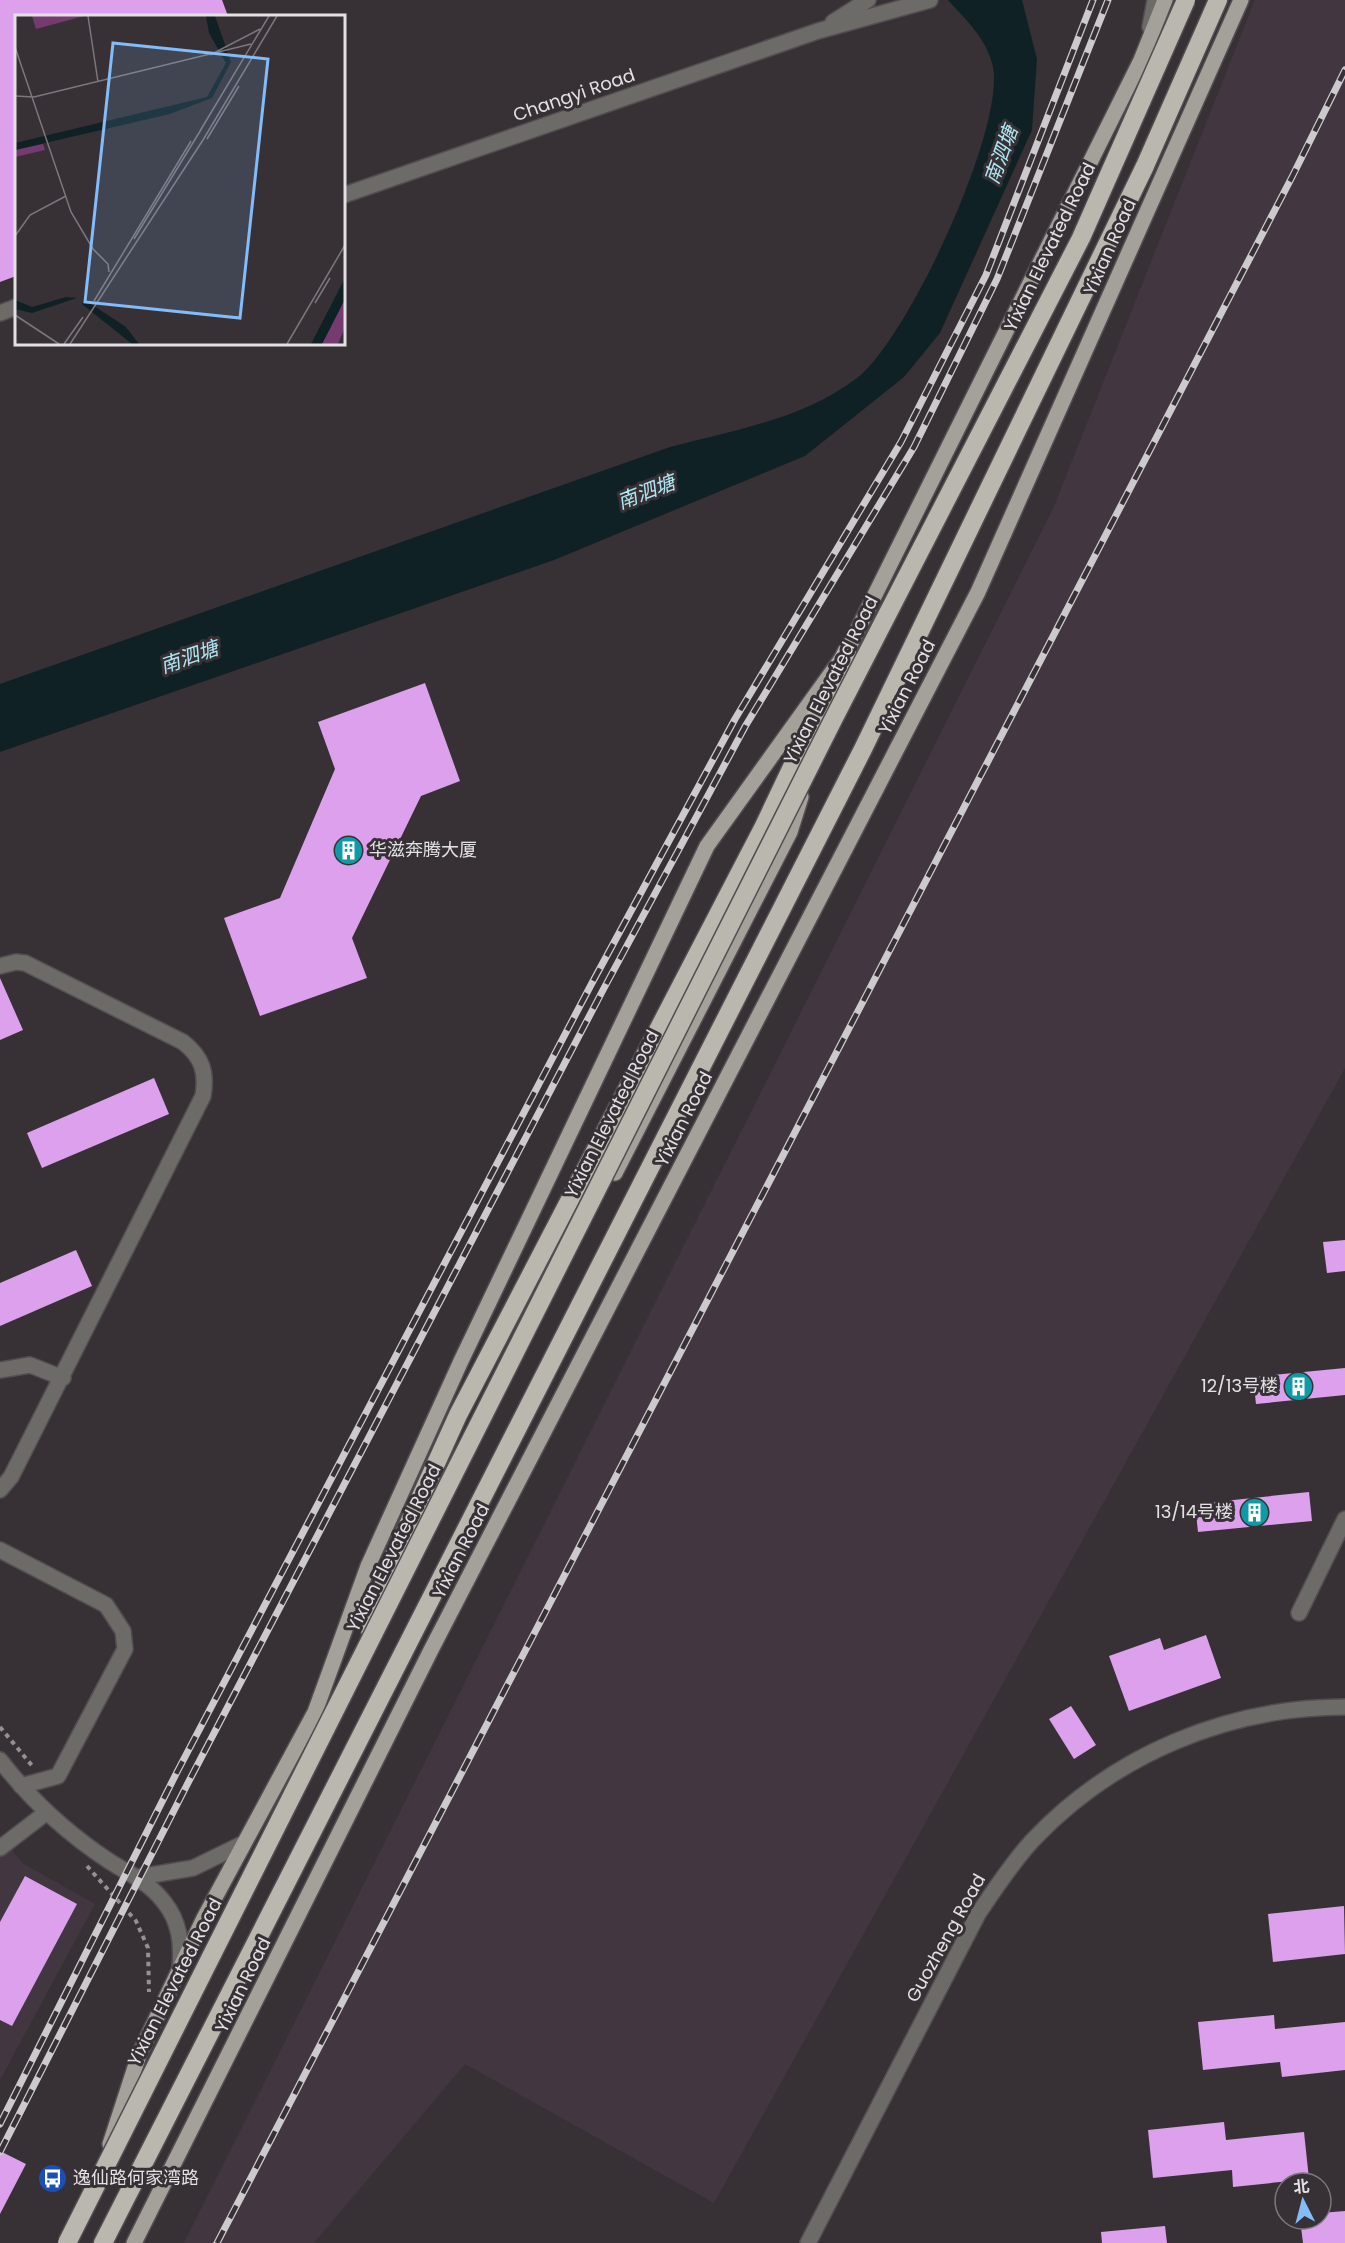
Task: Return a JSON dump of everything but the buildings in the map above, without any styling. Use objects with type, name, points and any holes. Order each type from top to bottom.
[{"type":"highway","name":"Yixian Elevated Road","points":[[70,2238],[823,742],[1081,238],[1186,0]]},
{"type":"highway","points":[[103,2243],[863,749],[1145,166],[1218,0]]},
{"type":"highway","points":[[362,1658],[389,1567],[458,1415],[763,828],[847,651]]},
{"type":"main road","name":"Yixian Road","points":[[106,2158],[139,2055],[180,1968],[244,1843],[315,1712],[368,1566],[461,1361],[707,846],[847,651],[944,460],[1148,44],[1165,0]]},
{"type":"main road","name":"Yixian Road","points":[[134,2243],[431,1650],[978,592],[1241,0]]},
{"type":"main road","name":"Yixian Road","points":[[70,2238],[106,2158],[197,1988],[790,831],[847,651]]},
{"type":"street","name":"Changyi Road","points":[[818,32],[868,0]]},
{"type":"street","name":"Changyi Road","points":[[345,195],[818,32],[930,0]]},
{"type":"street","points":[[1148,44],[1155,0]]},
{"type":"street","points":[[0,313],[15,307]]},
{"type":"street","points":[[0,966],[16,962],[25,963],[183,1042],[198,1054],[204,1070],[202,1096],[63,1378],[11,1477],[0,1490]]},
{"type":"street","points":[[0,1370],[30,1365],[63,1378]]},
{"type":"street","points":[[1299,1613],[1344,1524]]},
{"type":"street","points":[[0,1550],[106,1605],[123,1631],[125,1649],[58,1776],[21,1786]]},
{"type":"street","name":"Guozheng Road","points":[[808,2243],[978,1914],[1005,1874],[1032,1841],[1064,1810],[1100,1783],[1140,1758],[1184,1737],[1231,1721],[1278,1711],[1345,1707]]},
{"type":"street","points":[[0,1760],[21,1786],[47,1812],[108,1860],[138,1877],[165,1902],[179,1931],[180,1968]]},
{"type":"street","points":[[0,1848],[47,1812]]},
{"type":"street","points":[[138,1877],[193,1868],[244,1843]]},
{"type":"path","points":[[0,1727],[37,1770]]},
{"type":"path","points":[[84,1861],[89,1871],[136,1921],[148,1948],[150,1981],[147,2002]]},
{"type":"shaded area","points":[[1255,0],[1345,0],[1345,1068],[714,2203],[465,2064],[314,2243],[184,2243],[1053,509]]},
{"type":"shaded area","points":[[0,1837],[24,1864],[95,1904],[0,2080]]},
{"type":"water","name":"南泗塘","points":[[948,0],[1022,0],[1037,59],[1032,130],[940,333],[904,377],[805,456],[554,560],[0,752],[0,684],[670,447],[768,422],[814,404],[857,378],[878,356],[925,280],[948,232],[984,137],[993,97],[993,67],[981,39]]},
{"type":"railway","points":[[0,2124],[177,1772],[592,983],[735,719],[901,442],[986,275],[1093,0]]},
{"type":"railway","points":[[0,2152],[190,1779],[603,990],[746,725],[914,447],[997,279],[1108,0]]},
{"type":"railway","points":[[217,2243],[1292,177],[1345,70]]},
{"type":"place","name":"华滋奔腾大厦","points":[[348,850]]},
{"type":"place","name":"12/13号楼","points":[[1299,1386]]},
{"type":"place","name":"13/14号楼","points":[[1254,1512]]},
{"type":"place","name":"逸仙路何家湾路","points":[[52,2178]]}]
